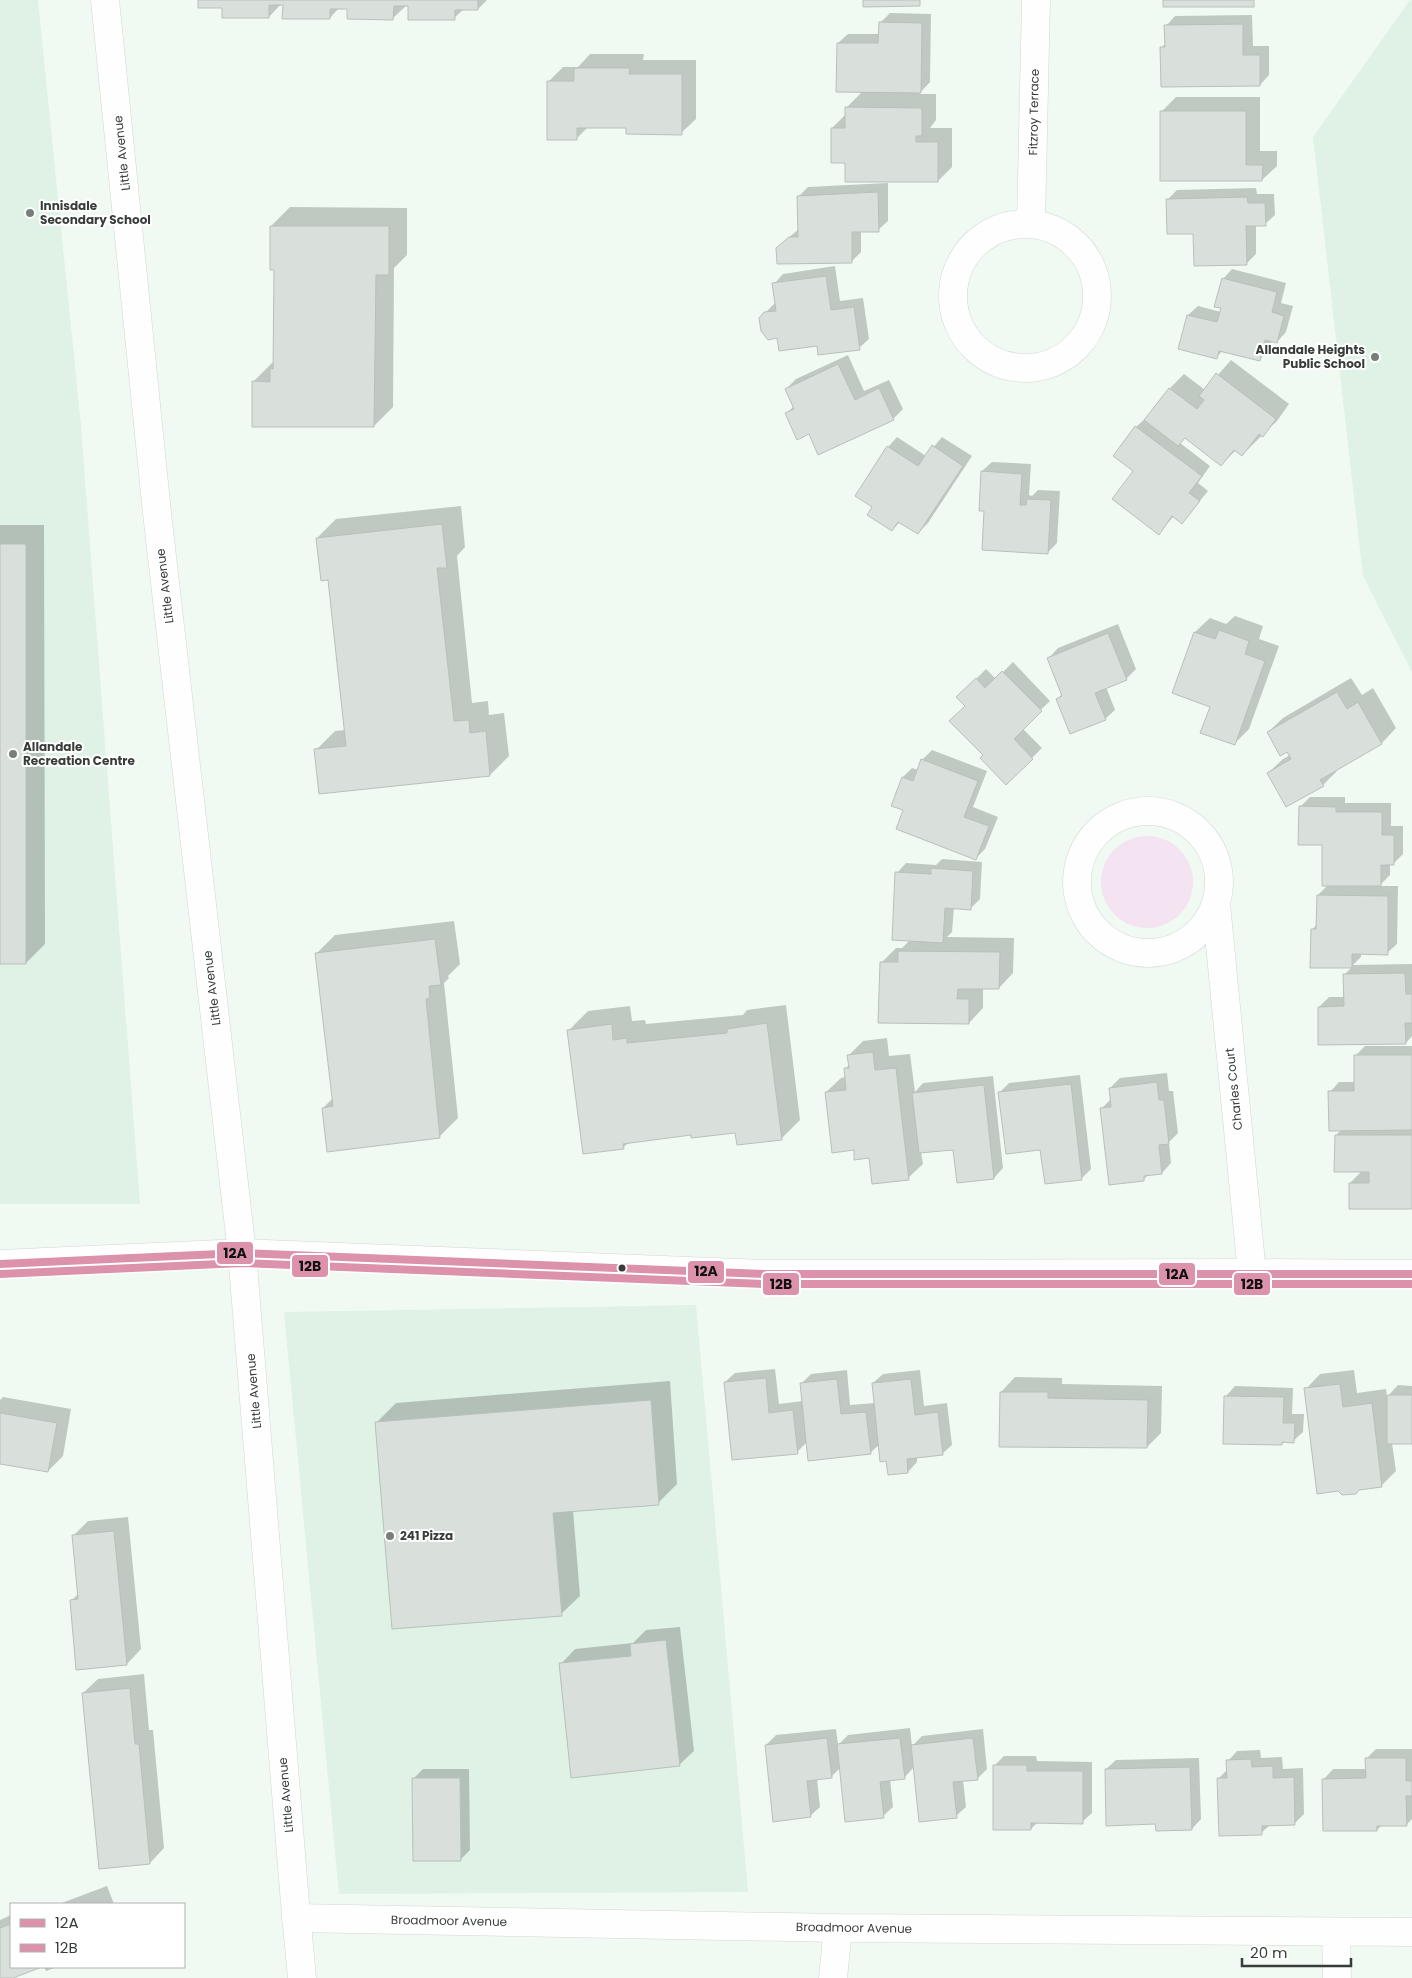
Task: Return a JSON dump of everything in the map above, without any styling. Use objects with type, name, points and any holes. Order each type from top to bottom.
[{"type":"street","name":"Little Avenue","points":[[105,0],[157,513],[242,1253],[302,1978]]},
{"type":"street","name":"Fitzroy Terrace","points":[[1031,223],[1036,0]]},
{"type":"street","points":[[1031,223],[1055,229],[1080,247],[1096,278],[1097,308],[1085,338],[1064,358],[1031,369],[1007,367],[981,354],[962,332],[952,298],[957,269],[977,241],[1004,226],[1031,223]]},
{"type":"street","name":"Charles Court","points":[[1216,904],[1205,925],[1188,941],[1168,951],[1144,954],[1121,949],[1102,937],[1087,919],[1078,897],[1077,874],[1084,851],[1097,832],[1117,818],[1140,811],[1163,812],[1185,821],[1203,837],[1215,858],[1219,881],[1216,904],[1252,1273]]},
{"type":"street","points":[[0,1264],[242,1253],[765,1274],[1412,1274]]},
{"type":"street","name":"Broadmoor Avenue","points":[[296,1918],[838,1928],[1336,1933],[1412,1932]]},
{"type":"street","points":[[833,1978],[838,1928]]},
{"type":"street","points":[[1336,1933],[1336,1978]]},
{"type":"shaded area","points":[[0,0],[38,0],[81,426],[140,1204],[0,1204]]},
{"type":"shaded area","name":"Allandale Heights Public School","points":[[1410,0],[1412,0],[1412,672],[1363,576],[1313,137]]},
{"type":"shaded area","points":[[1147,836],[1164,840],[1179,850],[1189,865],[1193,882],[1189,899],[1179,914],[1164,924],[1147,928],[1130,924],[1115,914],[1105,899],[1101,882],[1105,865],[1115,850],[1130,840]]},
{"type":"shaded area","points":[[696,1305],[748,1892],[339,1894],[284,1312]]},
{"type":"building","points":[[198,0],[478,0],[478,10],[455,10],[455,20],[408,20],[408,6],[394,6],[393,20],[347,19],[347,9],[330,9],[330,19],[282,19],[283,5],[269,5],[269,18],[222,18],[222,8],[198,8]]},
{"type":"building","points":[[863,0],[920,0],[920,6],[863,7]]},
{"type":"building","points":[[1163,0],[1254,0],[1254,7],[1163,7]]},
{"type":"building","points":[[879,22],[922,23],[921,93],[836,92],[837,43],[878,43]]},
{"type":"building","points":[[1243,24],[1243,55],[1260,55],[1260,86],[1161,87],[1160,47],[1165,47],[1164,25]]},
{"type":"building","points":[[574,68],[630,68],[629,74],[682,74],[682,135],[626,134],[626,128],[577,128],[577,140],[547,140],[547,81],[574,81]]},
{"type":"building","points":[[845,107],[922,108],[922,136],[916,136],[916,142],[938,142],[938,182],[845,182],[845,163],[831,163],[831,128],[845,128]]},
{"type":"building","points":[[1160,111],[1246,111],[1246,165],[1263,165],[1262,181],[1160,181]]},
{"type":"building","points":[[878,192],[879,232],[852,232],[852,263],[777,264],[776,248],[789,237],[798,237],[797,196]]},
{"type":"building","points":[[1247,197],[1248,203],[1265,203],[1266,226],[1246,226],[1247,265],[1194,266],[1193,234],[1167,234],[1166,199]]},
{"type":"building","points":[[270,226],[389,226],[389,275],[376,275],[374,427],[252,427],[252,381],[270,382],[270,368],[273,369],[274,270],[270,270]]},
{"type":"building","points":[[826,276],[831,310],[854,307],[860,350],[818,355],[817,346],[779,351],[777,338],[768,340],[761,331],[759,318],[764,312],[776,311],[772,283]]},
{"type":"building","points":[[1222,278],[1277,292],[1272,312],[1284,316],[1277,343],[1265,340],[1260,361],[1219,351],[1217,359],[1178,349],[1187,315],[1217,322],[1221,308],[1214,307]]},
{"type":"building","points":[[838,364],[855,400],[879,388],[894,420],[818,455],[809,434],[797,440],[785,413],[794,409],[785,389]]},
{"type":"building","points":[[1216,373],[1276,419],[1263,437],[1259,434],[1242,456],[1234,450],[1221,466],[1185,438],[1178,446],[1144,420],[1169,388],[1197,409],[1204,400],[1199,396]]},
{"type":"building","points":[[1135,426],[1202,476],[1189,493],[1200,501],[1182,524],[1172,516],[1159,535],[1112,499],[1133,471],[1113,456]]},
{"type":"building","points":[[932,445],[963,466],[918,534],[898,522],[892,531],[867,515],[872,507],[855,496],[887,446],[918,466]]},
{"type":"building","points":[[981,471],[1022,474],[1020,505],[1026,505],[1027,499],[1051,500],[1048,554],[982,550],[984,511],[979,511]]},
{"type":"building","points":[[442,524],[447,568],[437,568],[454,721],[469,720],[470,733],[486,731],[490,776],[319,794],[314,749],[346,746],[328,580],[321,581],[316,538]]},
{"type":"building","name":"Allandale Recreation Centre","points":[[0,544],[26,544],[26,964],[0,964]]},
{"type":"building","points":[[1219,630],[1249,641],[1245,654],[1265,661],[1235,745],[1200,733],[1210,707],[1172,693],[1194,632],[1215,639]]},
{"type":"building","points":[[1108,633],[1127,680],[1095,693],[1106,720],[1070,734],[1056,699],[1062,696],[1047,658]]},
{"type":"building","points":[[1002,671],[1042,711],[1014,739],[1033,759],[1006,785],[980,758],[983,755],[949,721],[965,706],[956,697],[976,678],[985,688]]},
{"type":"building","points":[[1337,692],[1347,709],[1358,702],[1382,744],[1320,780],[1324,786],[1286,807],[1267,773],[1291,759],[1287,752],[1280,756],[1267,732]]},
{"type":"building","points":[[921,759],[978,781],[964,817],[989,826],[976,860],[896,829],[903,810],[891,806],[902,777],[913,781]]},
{"type":"building","points":[[1299,806],[1336,807],[1336,812],[1382,812],[1382,835],[1394,835],[1394,865],[1381,865],[1381,886],[1322,886],[1322,845],[1298,845]]},
{"type":"building","points":[[931,868],[973,871],[971,910],[945,908],[943,943],[892,940],[895,872],[931,874]]},
{"type":"building","points":[[1317,895],[1388,896],[1388,955],[1352,954],[1352,968],[1310,968],[1311,929],[1316,929]]},
{"type":"building","points":[[435,939],[441,985],[429,986],[430,998],[426,999],[440,1138],[327,1152],[322,1108],[333,1106],[315,953]]},
{"type":"building","points":[[898,951],[1000,952],[999,989],[958,989],[957,999],[969,999],[969,1024],[878,1023],[880,962],[898,962]]},
{"type":"building","points":[[1405,973],[1406,994],[1412,994],[1412,1023],[1405,1023],[1406,1044],[1318,1045],[1318,1007],[1344,1006],[1343,974]]},
{"type":"building","points":[[767,1023],[782,1140],[737,1145],[735,1133],[691,1138],[691,1135],[623,1144],[624,1149],[583,1154],[567,1030],[612,1024],[613,1040],[627,1038],[627,1043],[727,1033],[727,1029]]},
{"type":"building","points":[[873,1052],[875,1070],[896,1068],[909,1180],[872,1184],[869,1158],[854,1160],[854,1150],[832,1153],[825,1092],[846,1090],[844,1068],[849,1068],[847,1055]]},
{"type":"building","points":[[1354,1055],[1412,1055],[1412,1130],[1329,1131],[1328,1091],[1354,1091]]},
{"type":"building","points":[[1157,1082],[1159,1100],[1164,1100],[1169,1144],[1159,1145],[1162,1174],[1144,1176],[1144,1181],[1109,1185],[1100,1108],[1111,1107],[1109,1088]]},
{"type":"building","points":[[1071,1084],[1082,1180],[1045,1184],[1040,1150],[1006,1154],[998,1092]]},
{"type":"building","points":[[984,1085],[994,1179],[957,1183],[953,1150],[919,1153],[912,1093]]},
{"type":"building","points":[[1335,1135],[1412,1135],[1412,1209],[1349,1209],[1349,1183],[1369,1183],[1369,1172],[1334,1172]]},
{"type":"building","points":[[766,1378],[769,1413],[793,1410],[798,1454],[732,1460],[724,1382]]},
{"type":"building","points":[[837,1379],[841,1414],[866,1412],[871,1454],[808,1461],[800,1383]]},
{"type":"building","points":[[911,1379],[915,1415],[938,1412],[943,1455],[907,1459],[908,1473],[888,1475],[886,1461],[880,1462],[872,1383]]},
{"type":"building","points":[[1340,1384],[1343,1407],[1372,1403],[1382,1487],[1359,1490],[1356,1494],[1342,1495],[1338,1491],[1317,1494],[1304,1388]]},
{"type":"building","points":[[1000,1392],[1048,1392],[1048,1398],[1148,1400],[1147,1448],[999,1447]]},
{"type":"building","points":[[1387,1395],[1412,1395],[1412,1444],[1387,1444]]},
{"type":"building","points":[[1224,1396],[1284,1397],[1283,1423],[1295,1423],[1294,1443],[1282,1442],[1282,1445],[1223,1444]]},
{"type":"building","points":[[651,1400],[659,1505],[553,1513],[562,1616],[392,1629],[375,1422]]},
{"type":"building","points":[[0,1413],[57,1423],[48,1472],[0,1464]]},
{"type":"building","points":[[114,1531],[127,1665],[76,1670],[70,1600],[78,1599],[72,1535]]},
{"type":"building","points":[[666,1640],[680,1766],[571,1778],[559,1663],[631,1656],[630,1644]]},
{"type":"building","points":[[130,1688],[135,1744],[139,1744],[150,1864],[99,1869],[82,1693]]},
{"type":"building","points":[[827,1738],[832,1778],[807,1781],[811,1817],[773,1822],[765,1745]]},
{"type":"building","points":[[900,1738],[905,1779],[880,1782],[884,1818],[845,1822],[837,1744]]},
{"type":"building","points":[[973,1738],[978,1780],[953,1782],[957,1818],[919,1822],[911,1745]]},
{"type":"building","points":[[1365,1758],[1406,1758],[1406,1781],[1412,1781],[1412,1796],[1406,1796],[1407,1826],[1377,1826],[1377,1831],[1323,1831],[1322,1779],[1366,1778]]},
{"type":"building","points":[[1251,1759],[1252,1767],[1273,1766],[1273,1778],[1294,1777],[1295,1825],[1262,1826],[1262,1835],[1219,1836],[1217,1778],[1227,1778],[1226,1760]]},
{"type":"building","points":[[993,1765],[1027,1765],[1027,1771],[1083,1771],[1083,1824],[1031,1823],[1031,1830],[993,1830]]},
{"type":"building","points":[[1190,1767],[1192,1830],[1156,1831],[1155,1824],[1106,1826],[1105,1769]]},
{"type":"building","points":[[412,1778],[460,1778],[461,1861],[413,1861]]},
{"type":"building","points":[[10,1924],[10,1968],[39,1968],[13,1978],[0,1978],[0,1928]]},
{"type":"transit line","name":"12A","points":[[0,1264],[242,1253],[765,1274],[1412,1274]]},
{"type":"transit line","name":"12B","points":[[0,1274],[242,1263],[765,1284],[1412,1284]]},
{"type":"place","name":"Innisdale Secondary School","points":[[30,213]]},
{"type":"place","name":"Allandale Heights Public School","points":[[1375,357]]},
{"type":"place","name":"Allandale Recreation Centre","points":[[13,754]]},
{"type":"place","name":"241 Pizza","points":[[390,1536]]}]
